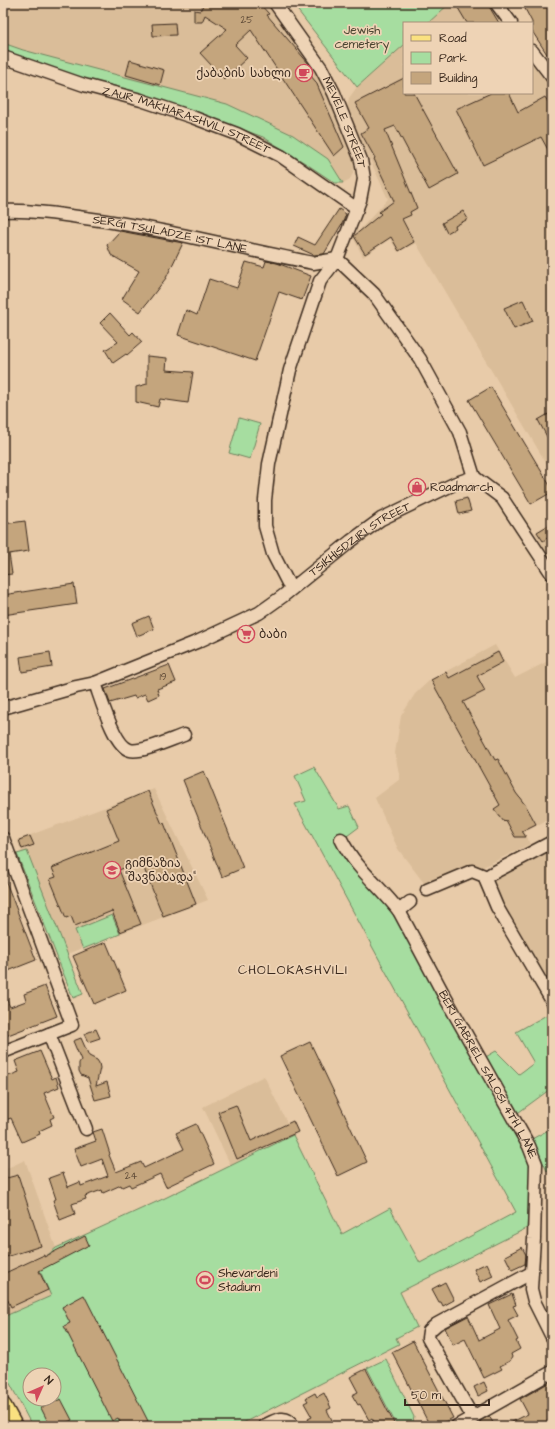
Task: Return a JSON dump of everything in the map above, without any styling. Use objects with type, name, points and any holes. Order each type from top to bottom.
[{"type":"main road","points":[[3,1406],[14,1426]]},
{"type":"street","name":"MEVELE STREET","points":[[275,3],[321,68],[334,93],[361,160],[364,179],[360,200],[356,209]]},
{"type":"street","points":[[496,3],[510,22]]},
{"type":"street","points":[[533,52],[552,77]]},
{"type":"street","name":"ZAUR MAKHARASHVILI STREET","points":[[3,57],[84,85],[141,100],[237,134],[281,156],[356,209]]},
{"type":"street","points":[[291,589],[273,554],[265,526],[265,500],[269,464],[290,370],[320,281],[337,259],[356,209]]},
{"type":"street","name":"SERGI TSULADZE 1ST LANE","points":[[3,211],[18,210],[43,212],[121,223],[313,263],[337,259]]},
{"type":"street","points":[[337,259],[374,294],[420,359],[460,432],[474,477],[502,498],[552,574]]},
{"type":"street","name":"TSIKHISDZIRI STREET","points":[[3,708],[95,683],[199,641],[259,613],[381,518],[456,483],[474,477]]},
{"type":"street","points":[[95,683],[112,728],[121,745],[131,750],[142,749],[184,735]]},
{"type":"street","points":[[3,838],[72,1025],[3,1052]]},
{"type":"street","name":"BERI GABRIEL SALOSI 4TH LANE","points":[[340,839],[346,851],[372,882],[391,900],[399,911],[445,997],[534,1156],[536,1164],[535,1224],[531,1288],[534,1301],[552,1337]]},
{"type":"street","points":[[487,877],[552,842]]},
{"type":"street","points":[[427,890],[472,871],[487,877]]},
{"type":"street","points":[[487,877],[486,881],[497,907],[552,1001]]},
{"type":"street","points":[[399,911],[410,902]]},
{"type":"street","points":[[49,1034],[86,1130]]},
{"type":"street","points":[[473,1418],[428,1338],[429,1331],[437,1324],[531,1273]]},
{"type":"street","points":[[457,1426],[552,1372]]},
{"type":"street","points":[[264,1426],[278,1419],[285,1419],[291,1422],[293,1426]]},
{"type":"shaded area","points":[[3,3],[266,3],[318,72],[356,159],[353,173],[350,179],[343,183],[328,159],[3,43]]},
{"type":"shaded area","points":[[450,3],[490,3],[503,22],[429,22]]},
{"type":"shaded area","points":[[403,46],[403,94],[533,94],[533,62],[552,89],[552,473],[416,243],[398,252],[390,239],[363,257],[353,237],[388,199],[347,110],[349,98],[357,87]]},
{"type":"shaded area","points":[[552,522],[552,562],[535,533]]},
{"type":"shaded area","points":[[495,645],[515,678],[552,659],[552,817],[525,832],[530,844],[481,868],[468,868],[427,887],[398,849],[375,798],[400,779],[395,753],[401,716],[415,694],[430,680]]},
{"type":"shaded area","name":"გიმნაზია \"შავნაბადა\"","points":[[154,789],[208,900],[64,955],[17,840]]},
{"type":"shaded area","points":[[552,849],[552,995],[499,907],[490,880]]},
{"type":"shaded area","points":[[264,1076],[293,1135],[231,1166],[203,1107]]},
{"type":"shaded area","points":[[25,1160],[56,1248],[37,1264],[52,1296],[3,1317],[3,1170]]},
{"type":"green space","name":"Jewish cemetery","points":[[292,3],[450,3],[429,22],[403,22],[403,46],[357,87]]},
{"type":"green space","points":[[3,43],[23,50],[227,104],[293,135],[328,159],[343,183],[335,183],[263,137],[185,108],[27,62],[3,51]]},
{"type":"green space","points":[[239,418],[260,424],[250,459],[229,453]]},
{"type":"green space","name":"Shevardeni Stadium","points":[[314,767],[339,809],[349,806],[359,827],[339,842],[371,888],[392,911],[528,1154],[531,1167],[527,1228],[400,1292],[417,1327],[396,1338],[399,1344],[237,1426],[32,1426],[22,1407],[62,1407],[62,1367],[22,1367],[22,1407],[3,1370],[3,1317],[51,1296],[37,1264],[56,1248],[165,1198],[293,1135],[342,1234],[390,1208],[420,1263],[516,1212],[295,804],[306,801],[295,776]]},
{"type":"green space","points":[[27,851],[83,994],[73,998],[17,854]]},
{"type":"green space","points":[[112,915],[120,934],[83,949],[75,930]]},
{"type":"green space","points":[[552,1012],[552,1055],[548,1059],[552,1065],[552,1093],[549,1090],[515,1115],[484,1058],[496,1051],[519,1074],[534,1063],[516,1032]]},
{"type":"green space","points":[[552,1128],[552,1168],[547,1171],[530,1140]]},
{"type":"green space","points":[[386,1359],[414,1417],[413,1422],[404,1426],[397,1426],[367,1368]]},
{"type":"building","points":[[204,3],[259,3],[269,14],[267,15],[309,64],[304,68],[316,82],[344,147],[334,156],[251,30],[235,45],[247,58],[224,79],[200,53],[227,29],[205,15],[202,22],[194,22],[194,10],[200,11]]},
{"type":"building","points":[[455,3],[487,3],[498,22],[466,22]]},
{"type":"building","points":[[522,3],[552,3],[552,62],[533,33],[532,22]]},
{"type":"building","points":[[175,23],[176,35],[153,36],[152,24]]},
{"type":"building","points":[[130,60],[164,70],[160,85],[126,75]]},
{"type":"building","points":[[403,79],[403,94],[415,94],[458,174],[429,190],[395,126],[385,130],[417,208],[410,212],[411,215],[402,219],[414,242],[399,251],[391,237],[365,254],[354,236],[381,214],[379,212],[394,201],[374,159],[375,158],[361,133],[369,128],[355,103]]},
{"type":"building","points":[[489,94],[509,94],[518,112],[545,97],[552,108],[552,157],[541,137],[483,165],[456,109]]},
{"type":"building","points":[[339,209],[346,214],[343,222],[324,254],[314,255],[294,246],[298,237],[315,245]]},
{"type":"building","points":[[463,211],[468,219],[455,226],[456,228],[447,233],[442,223]]},
{"type":"building","points":[[120,231],[183,243],[166,278],[140,312],[122,299],[139,271],[111,255],[107,245]]},
{"type":"building","points":[[266,261],[277,263],[311,276],[302,300],[279,292],[255,361],[178,335],[186,310],[197,315],[209,279],[237,288],[246,262],[264,267]]},
{"type":"building","points":[[523,300],[533,321],[514,329],[504,308]]},
{"type":"building","points":[[110,313],[130,335],[133,332],[142,342],[127,355],[126,354],[113,363],[105,350],[118,342],[100,323]]},
{"type":"building","points":[[147,356],[167,358],[166,370],[193,372],[188,403],[160,399],[158,407],[136,402],[136,387],[147,384]]},
{"type":"building","points":[[491,387],[552,489],[552,492],[531,504],[469,400]]},
{"type":"building","points":[[552,412],[552,446],[538,420]]},
{"type":"building","points":[[467,498],[471,511],[459,514],[456,501]]},
{"type":"building","points":[[25,521],[29,551],[9,554],[12,574],[3,575],[3,524]]},
{"type":"building","points":[[552,523],[552,535],[543,541],[537,532]]},
{"type":"building","points":[[74,584],[77,604],[3,615],[3,595]]},
{"type":"building","points":[[149,616],[154,629],[137,636],[132,623]]},
{"type":"building","points":[[50,652],[52,667],[22,672],[20,657]]},
{"type":"building","points":[[498,652],[503,662],[477,676],[485,691],[463,702],[495,760],[498,759],[516,793],[526,806],[536,824],[522,831],[526,837],[515,837],[506,820],[504,822],[494,809],[500,805],[431,680],[446,672],[449,678]]},
{"type":"building","points":[[169,665],[176,682],[157,689],[159,695],[148,700],[145,694],[135,698],[134,696],[110,703],[105,689]]},
{"type":"building","points":[[204,771],[243,868],[222,877],[183,780]]},
{"type":"building","points":[[148,791],[162,824],[164,823],[196,904],[163,916],[141,861],[119,870],[141,924],[120,932],[112,911],[75,926],[71,916],[66,918],[50,879],[56,877],[52,868],[119,841],[106,809]]},
{"type":"building","points":[[30,836],[34,845],[22,849],[19,840]]},
{"type":"building","points":[[3,874],[36,960],[3,973]]},
{"type":"building","points":[[106,942],[126,990],[94,1004],[73,956]]},
{"type":"building","points":[[45,986],[57,1016],[3,1037],[3,991],[10,1007],[26,1001],[24,994]]},
{"type":"building","points":[[96,1029],[100,1038],[88,1042],[84,1034]]},
{"type":"building","points":[[81,1038],[89,1056],[97,1060],[99,1063],[100,1068],[96,1086],[107,1082],[111,1096],[95,1100],[88,1078],[81,1075],[79,1071],[79,1063],[81,1060],[73,1041]]},
{"type":"building","points":[[310,1042],[367,1162],[338,1176],[280,1056]]},
{"type":"building","points":[[40,1051],[52,1079],[56,1077],[59,1087],[44,1093],[54,1117],[50,1119],[52,1125],[39,1131],[40,1134],[22,1142],[11,1118],[3,1121],[3,1078],[19,1072],[15,1061]]},
{"type":"building","points":[[236,1105],[251,1141],[293,1121],[298,1132],[237,1159],[218,1112]]},
{"type":"building","points":[[196,1124],[214,1164],[166,1187],[160,1174],[131,1187],[129,1184],[122,1187],[121,1185],[103,1193],[102,1190],[85,1196],[86,1199],[72,1204],[75,1214],[60,1220],[53,1200],[56,1199],[49,1178],[63,1173],[68,1187],[80,1182],[81,1186],[108,1176],[102,1159],[81,1167],[74,1149],[96,1141],[93,1132],[102,1129],[110,1154],[109,1155],[116,1172],[141,1162],[144,1168],[184,1149],[176,1133]]},
{"type":"building","points":[[18,1175],[41,1246],[3,1258],[3,1179]]},
{"type":"building","points":[[85,1236],[89,1245],[39,1271],[48,1290],[11,1307],[3,1290],[3,1274],[44,1255],[44,1257]]},
{"type":"building","points":[[522,1247],[526,1255],[525,1264],[512,1270],[505,1256]]},
{"type":"building","points":[[487,1263],[493,1276],[480,1282],[474,1269]]},
{"type":"building","points":[[445,1282],[454,1300],[443,1306],[432,1289]]},
{"type":"building","points":[[512,1294],[516,1305],[513,1306],[518,1315],[508,1320],[518,1340],[516,1341],[520,1349],[511,1354],[512,1357],[510,1361],[500,1366],[502,1369],[484,1378],[465,1339],[453,1345],[445,1328],[468,1316],[479,1340],[500,1329],[489,1305]]},
{"type":"building","points":[[84,1295],[148,1421],[138,1426],[122,1426],[118,1418],[112,1421],[64,1326],[70,1323],[62,1307]]},
{"type":"building","points":[[413,1341],[453,1418],[436,1426],[430,1426],[392,1352]]},
{"type":"building","points":[[366,1369],[394,1423],[388,1426],[376,1426],[372,1418],[369,1420],[360,1404],[358,1405],[352,1395],[358,1392],[350,1377]]},
{"type":"building","points":[[484,1382],[488,1391],[478,1396],[474,1387]]},
{"type":"building","points":[[550,1382],[552,1385],[552,1426],[504,1426],[528,1414],[520,1399]]},
{"type":"building","points":[[315,1393],[317,1397],[324,1393],[331,1408],[327,1410],[335,1426],[311,1426],[308,1419],[312,1417],[304,1403],[308,1401],[306,1398]]},
{"type":"building","points":[[62,1401],[72,1420],[59,1426],[50,1426],[41,1408],[62,1407]]},
{"type":"building","points":[[489,1416],[495,1426],[483,1426],[480,1421]]},
{"type":"place","name":"ქაბაბის სახლი","points":[[304,73]]},
{"type":"place","name":"Roadmarch","points":[[417,487]]},
{"type":"place","name":"ბაბი","points":[[246,634]]},
{"type":"place","name":"გიმნაზია \"შავნაბადა\"","points":[[112,870]]},
{"type":"place","name":"Shevardeni Stadium","points":[[205,1280]]},
{"type":"district","name":"CHOLOKASHVILI","points":[[293,970]]}]
